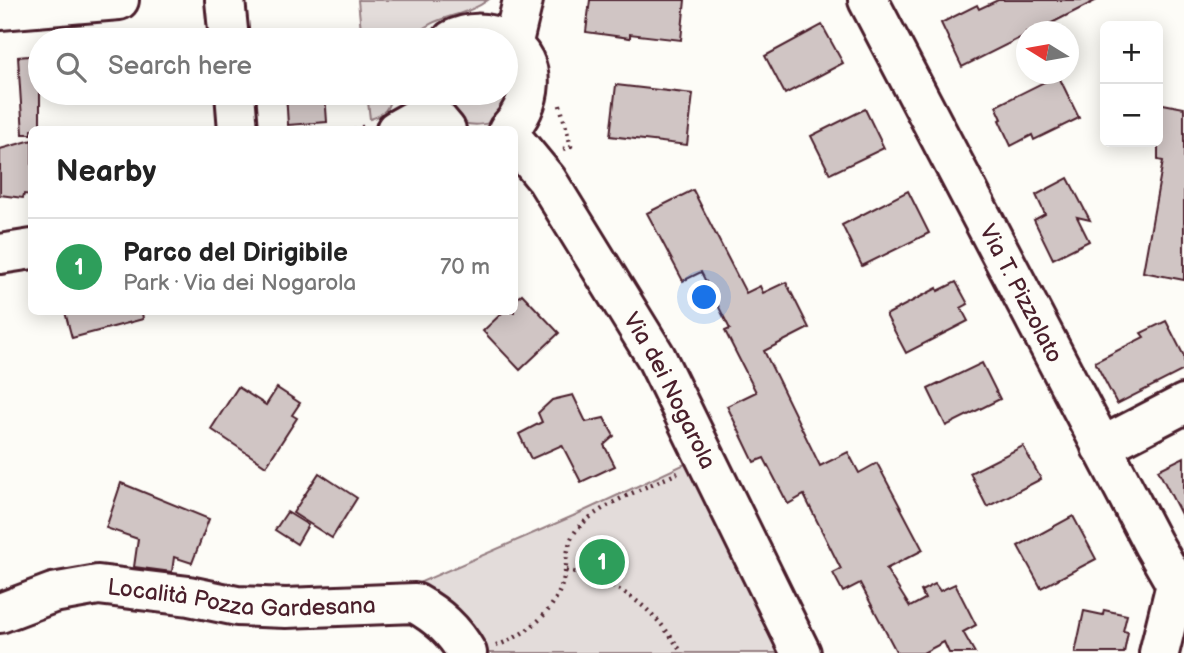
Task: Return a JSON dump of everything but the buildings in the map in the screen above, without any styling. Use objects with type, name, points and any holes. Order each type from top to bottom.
[{"type":"street","points":[[0,10],[119,0]]},
{"type":"street","points":[[225,0],[228,28]]},
{"type":"street","points":[[512,28],[523,0]]},
{"type":"street","name":"Via T. Pizzolato","points":[[868,0],[1101,447],[1180,585],[1158,653]]},
{"type":"street","points":[[512,126],[526,105],[530,89],[525,66],[518,58]]},
{"type":"street","points":[[235,105],[238,126]]},
{"type":"street","points":[[404,126],[433,111]]},
{"type":"street","name":"Via dei Nogarola","points":[[518,145],[547,180],[656,357],[801,653]]},
{"type":"street","points":[[0,254],[28,250]]},
{"type":"street","points":[[1101,447],[1184,404]]},
{"type":"street","name":"Località Pozza Gardesana","points":[[0,613],[53,593],[98,585],[189,596],[237,606],[286,608],[415,603],[433,613],[478,651]]},
{"type":"path","points":[[478,651],[506,642],[534,625],[549,610],[561,592],[573,536],[586,520],[631,494],[706,460]]},
{"type":"path","points":[[566,570],[622,590],[666,627],[682,653]]},
{"type":"shaded area","points":[[358,0],[488,0],[424,28],[361,28]]},
{"type":"shaded area","points":[[368,105],[388,105],[386,110],[370,119]]},
{"type":"shaded area","points":[[446,105],[506,105],[497,119],[478,125],[459,121]]},
{"type":"shaded area","points":[[687,463],[784,653],[470,653],[413,591],[421,582]]},
{"type":"place","name":"Parco del Dirigibile","points":[[602,562]]}]
